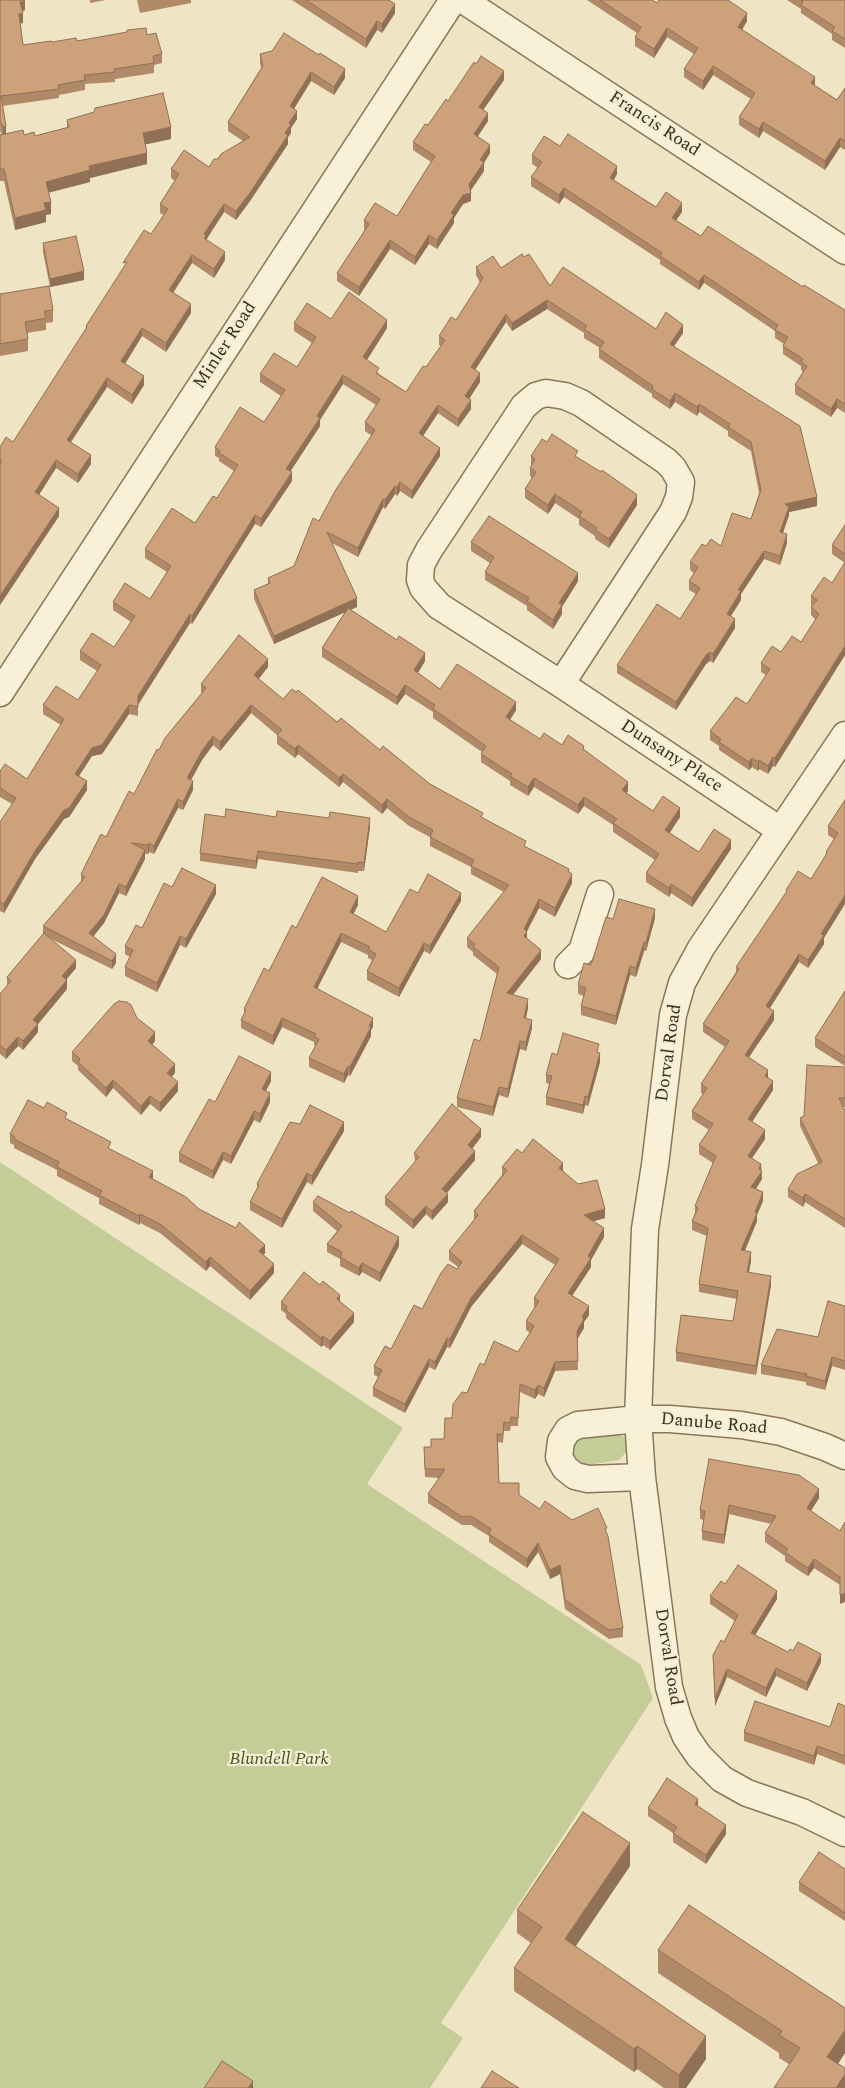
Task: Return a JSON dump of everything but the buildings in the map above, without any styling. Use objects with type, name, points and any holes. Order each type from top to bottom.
[{"type":"street","name":"Minler Road","points":[[0,693],[453,0]]},
{"type":"street","name":"Francis Road","points":[[463,0],[845,251]]},
{"type":"street","name":"Dunsany Place","points":[[561,684],[673,512],[679,497],[689,481],[666,461],[588,409],[544,386],[519,412],[425,557],[413,581],[439,606],[561,684],[780,830]]},
{"type":"street","name":"Dorval Road","points":[[845,735],[701,948],[682,983],[673,1015],[646,1229],[638,1419],[642,1477],[669,1687],[686,1737],[699,1756],[722,1779],[747,1793],[802,1812],[845,1832]]},
{"type":"street","points":[[568,965],[582,951],[600,894]]},
{"type":"street","name":"Danube Road","points":[[638,1419],[741,1425],[781,1432],[845,1456]]},
{"type":"street","points":[[638,1419],[578,1425],[568,1430],[561,1441],[559,1456],[565,1468],[576,1476],[588,1479],[642,1477]]},
{"type":"green space","name":"Blundell Park","points":[[0,1162],[403,1428],[367,1484],[641,1665],[653,1698],[441,2023],[463,2038],[430,2088],[0,2088]]},
{"type":"green space","points":[[613,1433],[624,1437],[626,1442],[627,1451],[619,1460],[588,1465],[580,1464],[573,1458],[571,1444],[577,1436]]}]
